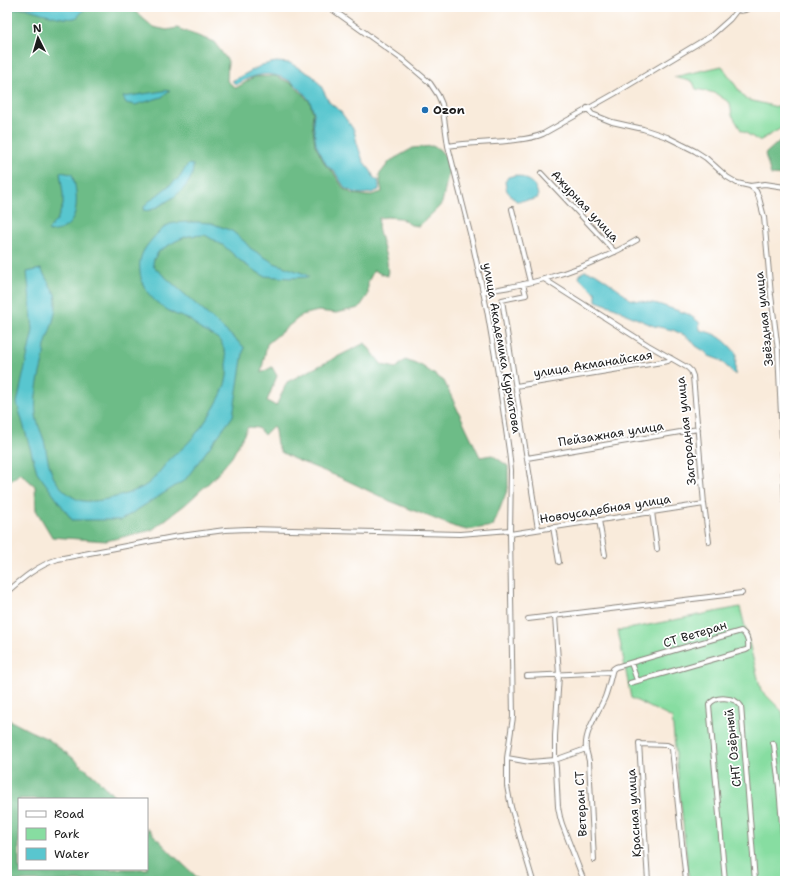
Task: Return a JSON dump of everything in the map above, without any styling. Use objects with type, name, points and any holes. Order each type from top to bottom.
[{"type":"street","name":"улица Академика Курчатова","points":[[328,7],[403,60],[430,83],[438,94],[442,104],[448,146],[483,292],[498,374],[509,451],[511,470],[510,532],[513,717],[507,758],[507,786],[511,807],[533,881]]},
{"type":"street","points":[[448,146],[506,142],[535,138],[712,35],[730,19],[736,8],[746,9],[749,7]]},
{"type":"street","points":[[588,108],[592,114],[612,122],[643,129],[667,137],[695,151],[706,158],[727,177],[737,183],[750,186],[765,184],[785,187]]},
{"type":"street","name":"Ажурная улица","points":[[541,173],[615,252]]},
{"type":"street","name":"Звёздная улица","points":[[750,186],[756,191],[764,217],[771,295],[778,350],[785,503]]},
{"type":"street","points":[[512,209],[530,282]]},
{"type":"street","points":[[483,292],[544,279],[581,267],[615,252],[637,240]]},
{"type":"street","name":"Загородная улица","points":[[544,279],[691,371],[694,376],[704,504],[709,542]]},
{"type":"street","points":[[523,284],[526,295],[502,300],[538,529]]},
{"type":"street","name":"улица Акманайская","points":[[516,386],[668,362],[671,358]]},
{"type":"street","name":"Пейзажная улица","points":[[527,458],[698,429]]},
{"type":"street","name":"Новоусадебная улица","points":[[7,592],[24,577],[47,562],[199,533],[248,529],[460,534],[510,532],[704,504]]},
{"type":"street","points":[[652,512],[657,549]]},
{"type":"street","points":[[599,520],[605,555]]},
{"type":"street","points":[[553,527],[559,562]]},
{"type":"street","points":[[528,619],[742,593]]},
{"type":"street","points":[[555,616],[559,675],[555,760],[560,817],[584,881]]},
{"type":"street","name":"СТ Ветеран","points":[[612,672],[613,669],[623,664],[631,663],[740,631],[745,633],[747,636],[749,646],[746,650],[630,682]]},
{"type":"street","points":[[631,663],[637,680]]},
{"type":"street","points":[[527,676],[612,672]]},
{"type":"street","name":"Ветеран СТ","points":[[594,860],[589,761],[585,744],[605,697],[612,672]]},
{"type":"street","name":"СНТ Озёрный","points":[[725,881],[710,705],[714,700],[721,698],[734,700],[740,706],[755,881]]},
{"type":"street","points":[[773,743],[779,787],[785,862]]},
{"type":"street","name":"Красная улица","points":[[648,881],[639,744],[667,745],[672,749],[686,881]]},
{"type":"street","name":"Ветеран СТ","points":[[507,758],[530,762],[555,760],[586,749]]},
{"type":"green space","points":[[41,7],[57,16],[79,15],[85,7],[130,7],[153,27],[167,30],[177,28],[214,42],[228,61],[227,81],[236,88],[254,77],[275,76],[293,84],[310,102],[313,113],[312,121],[315,145],[326,166],[333,172],[344,189],[353,194],[368,196],[382,192],[379,175],[390,161],[413,148],[432,146],[439,149],[446,157],[449,170],[442,203],[419,226],[411,225],[400,218],[379,218],[378,227],[387,261],[388,276],[374,270],[368,282],[368,295],[359,308],[336,313],[318,311],[302,315],[267,344],[261,373],[272,367],[277,376],[267,401],[276,406],[287,382],[365,343],[382,365],[396,368],[405,360],[422,366],[444,381],[480,457],[492,455],[508,466],[508,488],[493,526],[467,530],[455,527],[390,501],[344,479],[294,459],[281,452],[277,444],[273,426],[264,435],[258,428],[248,427],[232,457],[214,478],[186,504],[152,530],[106,541],[52,537],[36,510],[35,486],[20,473],[7,484],[7,10],[11,8]]},
{"type":"green space","points":[[722,66],[745,99],[785,109],[785,126],[759,141],[741,130],[732,115],[730,103],[715,93],[696,89],[693,82],[674,77]]},
{"type":"green space","points":[[785,136],[785,176],[771,175],[765,154]]},
{"type":"green space","points":[[740,607],[761,690],[782,711],[785,725],[785,881],[689,881],[672,718],[631,698],[618,631]]},
{"type":"green space","points":[[7,719],[48,739],[73,758],[116,798],[18,798],[18,870],[148,870],[148,829],[201,881],[7,881]]},
{"type":"water","points":[[7,7],[86,7],[78,16],[70,19],[25,8],[7,11]]},
{"type":"water","points":[[276,62],[290,63],[313,76],[321,86],[329,102],[340,111],[354,130],[363,161],[371,171],[374,178],[378,180],[379,190],[362,194],[353,192],[345,188],[334,171],[327,166],[316,145],[313,122],[314,113],[310,101],[293,83],[278,76],[271,75],[250,78],[236,85],[232,81],[262,65]]},
{"type":"water","points":[[170,90],[162,97],[135,105],[126,103],[123,97]]},
{"type":"water","points":[[189,164],[193,165],[191,178],[178,194],[157,207],[150,210],[143,210],[147,203],[180,177]]},
{"type":"water","points":[[60,172],[72,174],[76,193],[76,208],[72,220],[66,227],[50,232],[48,231],[57,220],[63,205]]},
{"type":"water","points":[[516,175],[532,183],[538,193],[538,198],[516,201],[507,191],[505,182],[508,177]]},
{"type":"water","points":[[180,222],[211,223],[232,231],[250,248],[274,263],[305,274],[309,277],[290,278],[264,276],[243,263],[224,246],[205,235],[185,237],[159,251],[154,259],[154,267],[244,347],[233,416],[185,480],[121,520],[72,520],[37,472],[17,403],[33,330],[27,272],[41,269],[55,294],[56,301],[55,314],[45,346],[36,402],[38,424],[44,440],[49,464],[54,478],[68,494],[79,500],[94,501],[121,496],[137,490],[147,484],[169,460],[186,445],[211,413],[225,384],[227,376],[227,363],[224,348],[220,341],[200,329],[190,320],[165,308],[150,296],[141,279],[140,261],[144,250],[159,232],[170,224]]},
{"type":"water","points":[[585,271],[595,273],[620,290],[629,299],[658,304],[688,314],[699,322],[700,330],[712,333],[720,338],[736,353],[735,375],[720,360],[709,356],[684,335],[673,330],[654,326],[616,308],[596,301],[596,293],[579,277],[581,273]]},
{"type":"place","name":"Ozon","points":[[425,110]]}]
